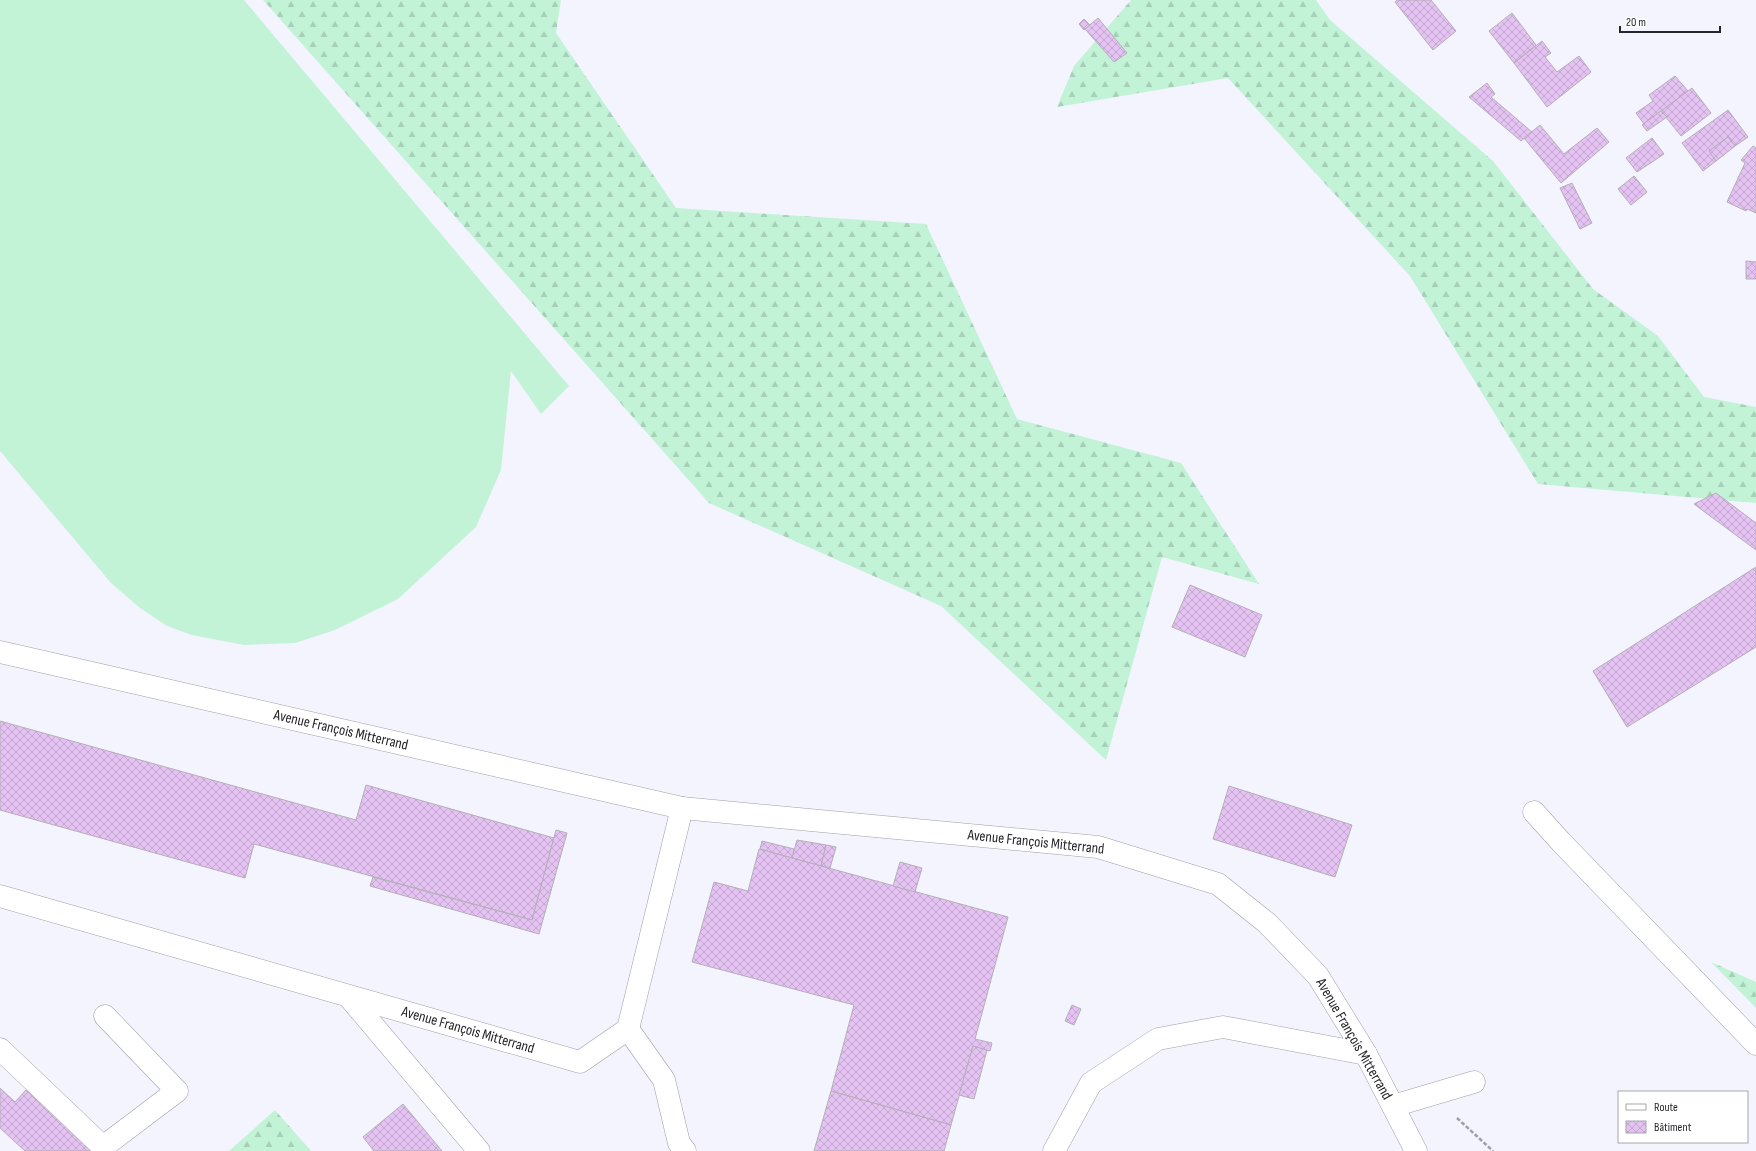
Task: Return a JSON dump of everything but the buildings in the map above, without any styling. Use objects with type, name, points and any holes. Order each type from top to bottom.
[{"type":"street","name":"Avenue François Mitterrand","points":[[0,652],[682,808],[1098,847],[1218,884],[1267,923],[1318,976],[1366,1054],[1416,1151]]},
{"type":"street","points":[[682,808],[628,1029],[664,1080],[679,1143],[685,1151]]},
{"type":"street","points":[[1534,812],[1560,842],[1756,1044]]},
{"type":"street","name":"Avenue François Mitterrand","points":[[0,896],[580,1062],[628,1029]]},
{"type":"street","points":[[349,997],[479,1151]]},
{"type":"street","points":[[0,1049],[103,1147],[177,1091],[105,1016]]},
{"type":"street","points":[[1054,1151],[1091,1083],[1158,1039],[1223,1027],[1366,1054]]},
{"type":"street","points":[[1393,1106],[1474,1082]]},
{"type":"path","points":[[1432,1095],[1493,1151]]},
{"type":"green space","points":[[0,0],[244,0],[569,386],[541,414],[511,371],[501,470],[476,527],[398,599],[335,630],[295,643],[244,645],[192,635],[167,626],[140,608],[111,583],[0,451]]},
{"type":"green space","points":[[263,0],[561,0],[556,33],[676,208],[926,224],[1017,419],[1181,463],[1259,584],[1162,557],[1106,760],[941,606],[709,503]]},
{"type":"green space","points":[[1131,0],[1316,0],[1330,20],[1493,161],[1593,289],[1658,336],[1704,397],[1756,407],[1756,503],[1538,484],[1410,276],[1228,78],[1057,107],[1074,66]]},
{"type":"green space","points":[[1711,962],[1756,982],[1756,1008]]},
{"type":"green space","points":[[275,1110],[311,1151],[229,1151]]}]
